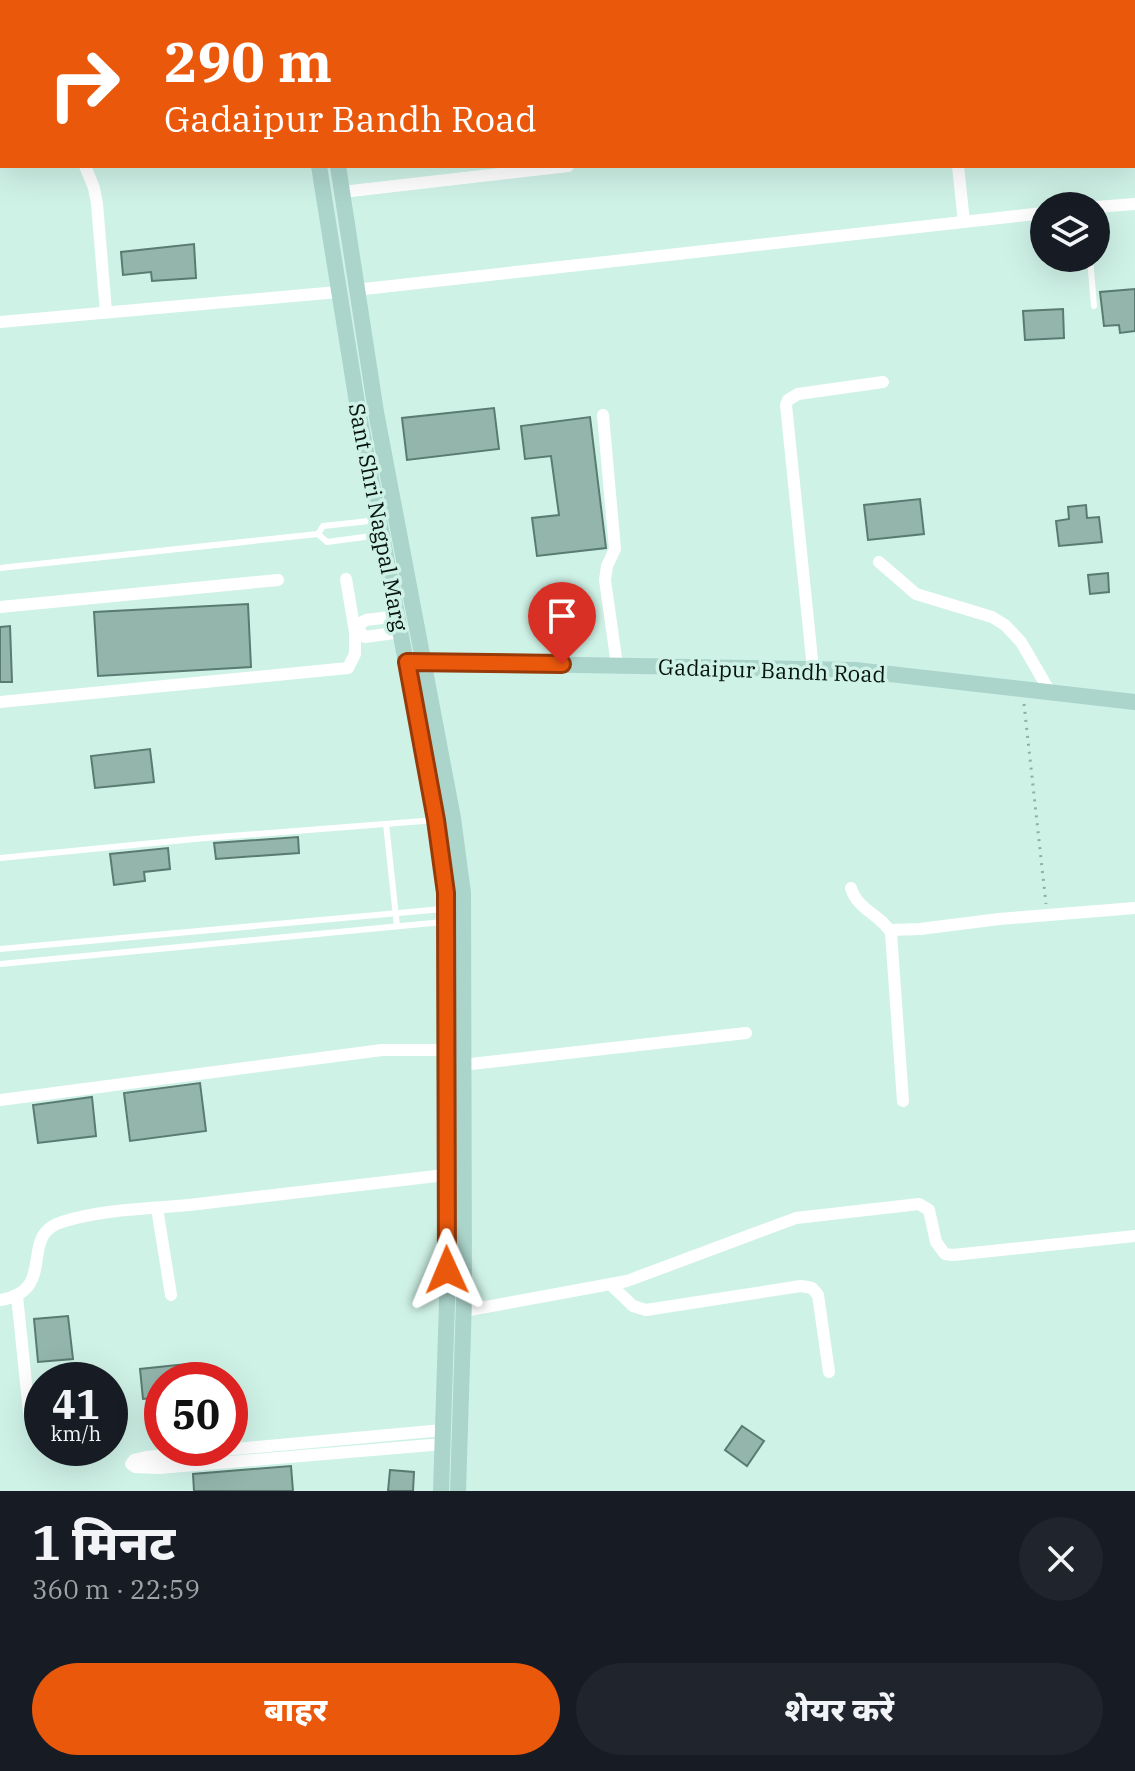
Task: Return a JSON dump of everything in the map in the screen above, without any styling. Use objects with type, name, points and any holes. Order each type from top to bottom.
[{"type":"main road","name":"Sant Shri Nagpal Marg","points":[[319,168],[347,291],[415,662],[461,865],[464,919],[464,1311],[458,1491]]},
{"type":"main road","name":"Sant Shri Nagpal Marg","points":[[338,168],[347,291],[381,527],[400,624],[415,662],[447,915],[447,1302],[441,1491]]},
{"type":"main road","name":"Gadaipur Bandh Road","points":[[415,662],[855,670],[1135,702]]},
{"type":"street","points":[[86,168],[96,195],[106,312]]},
{"type":"street","points":[[342,192],[551,168]]},
{"type":"street","points":[[958,168],[964,222]]},
{"type":"street","points":[[1110,206],[1135,204]]},
{"type":"street","points":[[0,322],[347,291],[1030,215]]},
{"type":"street","points":[[813,669],[786,405],[798,394],[883,382]]},
{"type":"street","points":[[603,415],[615,549],[605,580],[617,665]]},
{"type":"street","points":[[879,562],[916,594],[992,617],[1005,625],[1021,642],[1050,692]]},
{"type":"street","points":[[0,702],[348,668],[355,654],[358,632],[346,579]]},
{"type":"street","points":[[0,607],[278,580]]},
{"type":"street","points":[[358,632],[365,637],[400,624]]},
{"type":"street","points":[[851,888],[863,908],[890,930],[1135,908]]},
{"type":"street","points":[[890,930],[903,1101]]},
{"type":"street","points":[[462,1065],[746,1033]]},
{"type":"street","points":[[0,1100],[382,1050],[446,1050]]},
{"type":"street","points":[[0,1300],[24,1292],[33,1278],[40,1240],[50,1226],[74,1219],[445,1175]]},
{"type":"street","points":[[464,1311],[627,1281],[796,1218],[919,1204],[929,1210],[936,1242],[945,1254],[1135,1236]]},
{"type":"street","points":[[157,1208],[171,1295]]},
{"type":"street","points":[[610,1284],[633,1306],[646,1310],[801,1286],[812,1288],[818,1295],[829,1372]]},
{"type":"street","points":[[17,1296],[24,1364]]},
{"type":"street","points":[[443,1437],[159,1468],[135,1467],[131,1464],[146,1457],[443,1437]]},
{"type":"lane","points":[[1091,272],[1094,306]]},
{"type":"lane","points":[[318,534],[323,526],[381,527]]},
{"type":"lane","points":[[0,568],[318,534],[327,542],[381,527]]},
{"type":"lane","points":[[0,858],[436,820]]},
{"type":"lane","points":[[386,824],[397,926]]},
{"type":"lane","points":[[0,949],[396,913],[447,915]]},
{"type":"lane","points":[[0,964],[397,926],[447,915]]},
{"type":"path","points":[[1023,689],[1047,915]]},
{"type":"building","points":[[194,244],[196,278],[152,281],[151,272],[123,275],[121,252]]},
{"type":"building","points":[[1135,289],[1135,331],[1120,333],[1119,325],[1104,326],[1100,292]]},
{"type":"building","points":[[1063,309],[1064,338],[1025,340],[1023,311]]},
{"type":"building","points":[[494,408],[499,449],[407,460],[402,418]]},
{"type":"building","points":[[590,417],[606,548],[537,556],[532,518],[559,515],[551,456],[525,459],[521,426]]},
{"type":"building","points":[[920,499],[924,534],[868,540],[864,505]]},
{"type":"building","points":[[1086,505],[1087,518],[1099,517],[1102,542],[1059,546],[1056,521],[1069,519],[1068,507]]},
{"type":"building","points":[[1108,573],[1109,592],[1090,594],[1088,575]]},
{"type":"building","points":[[248,604],[251,667],[98,676],[94,612]]},
{"type":"building","points":[[10,626],[12,682],[0,682],[0,627]]},
{"type":"building","points":[[150,749],[154,782],[95,788],[91,756]]},
{"type":"building","points":[[298,837],[299,853],[216,859],[214,843]]},
{"type":"building","points":[[168,848],[170,869],[144,872],[145,881],[114,885],[110,854]]},
{"type":"building","points":[[200,1083],[206,1131],[130,1141],[124,1093]]},
{"type":"building","points":[[92,1097],[96,1136],[38,1143],[33,1105]]},
{"type":"building","points":[[68,1316],[73,1359],[38,1362],[34,1319]]},
{"type":"building","points":[[140,1369],[144,1369],[144,1399],[143,1399]]},
{"type":"building","points":[[742,1426],[764,1441],[747,1466],[725,1450]]},
{"type":"building","points":[[291,1466],[293,1491],[194,1491],[193,1474]]},
{"type":"building","points":[[390,1470],[414,1472],[413,1491],[388,1491]]},
{"type":"route","points":[[447,1270],[446,893],[407,662],[562,664]]}]
